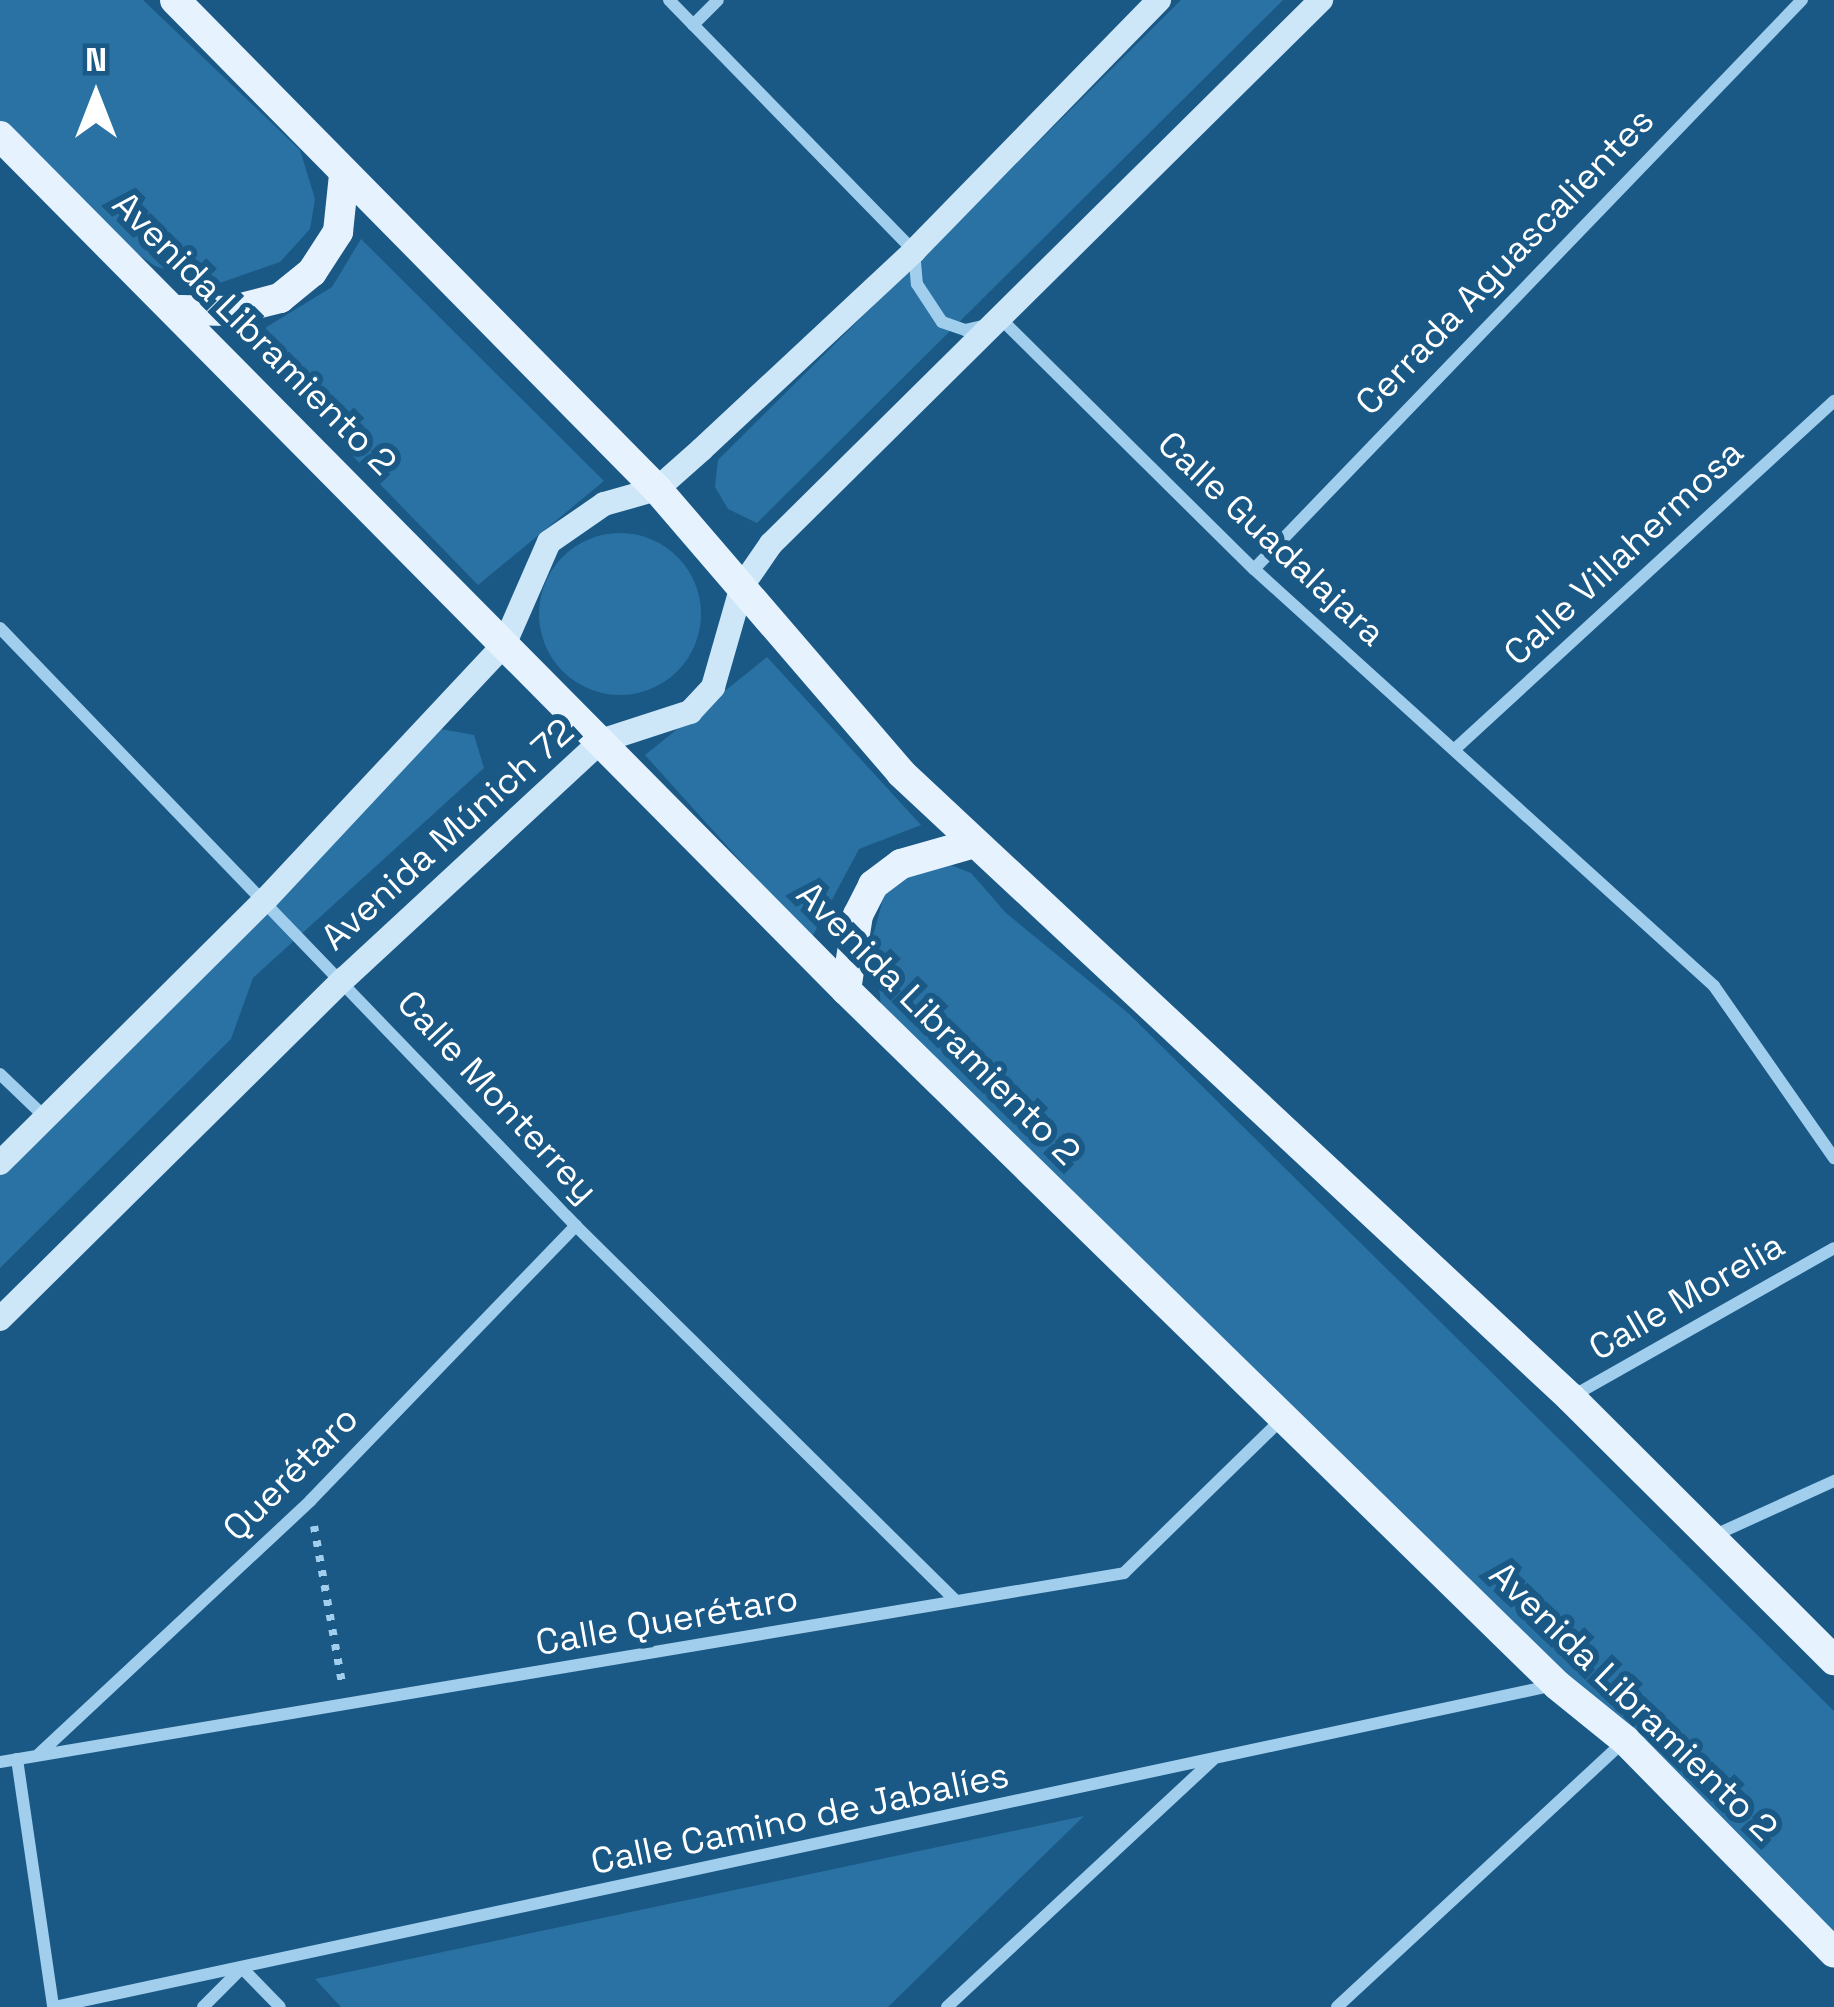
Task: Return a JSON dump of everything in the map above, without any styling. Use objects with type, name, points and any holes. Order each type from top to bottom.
[{"type":"main road","points":[[175,0],[657,489],[901,773],[1570,1397],[1834,1660]]},
{"type":"main road","name":"Avenida Múnich 72","points":[[0,1162],[267,898],[505,645],[548,542],[604,504],[657,489],[914,251],[1159,0]]},
{"type":"main road","name":"Avenida Múnich 72","points":[[0,1319],[344,979],[601,742],[668,721],[701,699],[726,652],[742,586],[771,544],[1003,321],[1321,0]]},
{"type":"main road","name":"Avenida Libramiento 2","points":[[0,136],[180,310],[846,990],[1557,1685],[1625,1740],[1834,1953]]},
{"type":"main road","points":[[180,310],[229,311],[280,298],[313,272],[338,232],[344,175]]},
{"type":"main road","points":[[846,990],[858,915],[873,885],[901,864],[974,843]]},
{"type":"street","points":[[669,0],[914,251],[917,284],[942,322],[965,330],[1003,321]]},
{"type":"street","points":[[693,25],[718,0]]},
{"type":"street","name":"Cerrada Aguascalientes","points":[[1254,569],[1802,0]]},
{"type":"street","name":"Calle Guadalajara","points":[[1003,321],[1254,569],[1714,986],[1834,1158]]},
{"type":"street","name":"Calle Villahermosa","points":[[1455,749],[1834,401]]},
{"type":"street","name":"Calle Monterrey","points":[[0,628],[267,898],[576,1226],[956,1601]]},
{"type":"street","points":[[0,1074],[45,1117]]},
{"type":"street","name":"Querétaro","points":[[38,1755],[310,1501],[576,1226]]},
{"type":"street","name":"Calle Morelia","points":[[1570,1397],[1834,1248]]},
{"type":"street","name":"Calle Querétaro","points":[[0,1762],[1124,1573],[1283,1418]]},
{"type":"street","points":[[1708,1539],[1834,1481]]},
{"type":"street","name":"Calle Camino de Jabalíes","points":[[54,2007],[1557,1685]]},
{"type":"street","points":[[1336,2007],[1625,1740]]},
{"type":"street","points":[[946,2007],[1214,1759]]},
{"type":"street","points":[[16,1760],[54,2007]]},
{"type":"street","points":[[203,2007],[242,1968],[280,2007]]},
{"type":"path","points":[[310,1501],[346,1707]]},
{"type":"shaded area","points":[[0,0],[143,0],[300,150],[315,199],[310,229],[280,262],[214,285],[155,266],[113,237],[0,123]]},
{"type":"shaded area","points":[[1181,0],[1283,0],[757,523],[728,509],[715,487],[718,460]]},
{"type":"shaded area","points":[[361,239],[604,481],[478,585],[242,342],[332,287]]},
{"type":"shaded area","points":[[620,533],[651,539],[677,557],[695,583],[701,614],[695,645],[677,671],[651,689],[620,695],[589,689],[563,671],[545,645],[539,614],[545,583],[563,557],[589,539]]},
{"type":"shaded area","points":[[767,657],[921,825],[859,849],[811,939],[645,755]]},
{"type":"shaded area","points":[[441,729],[474,735],[484,768],[253,978],[231,1039],[0,1268],[0,1167]]},
{"type":"shaded area","points":[[948,864],[971,873],[1006,913],[1128,1013],[1834,1711],[1834,1946],[882,1014],[873,936],[887,884]]},
{"type":"shaded area","points":[[1084,1816],[888,2007],[341,2007],[315,1979]]}]
